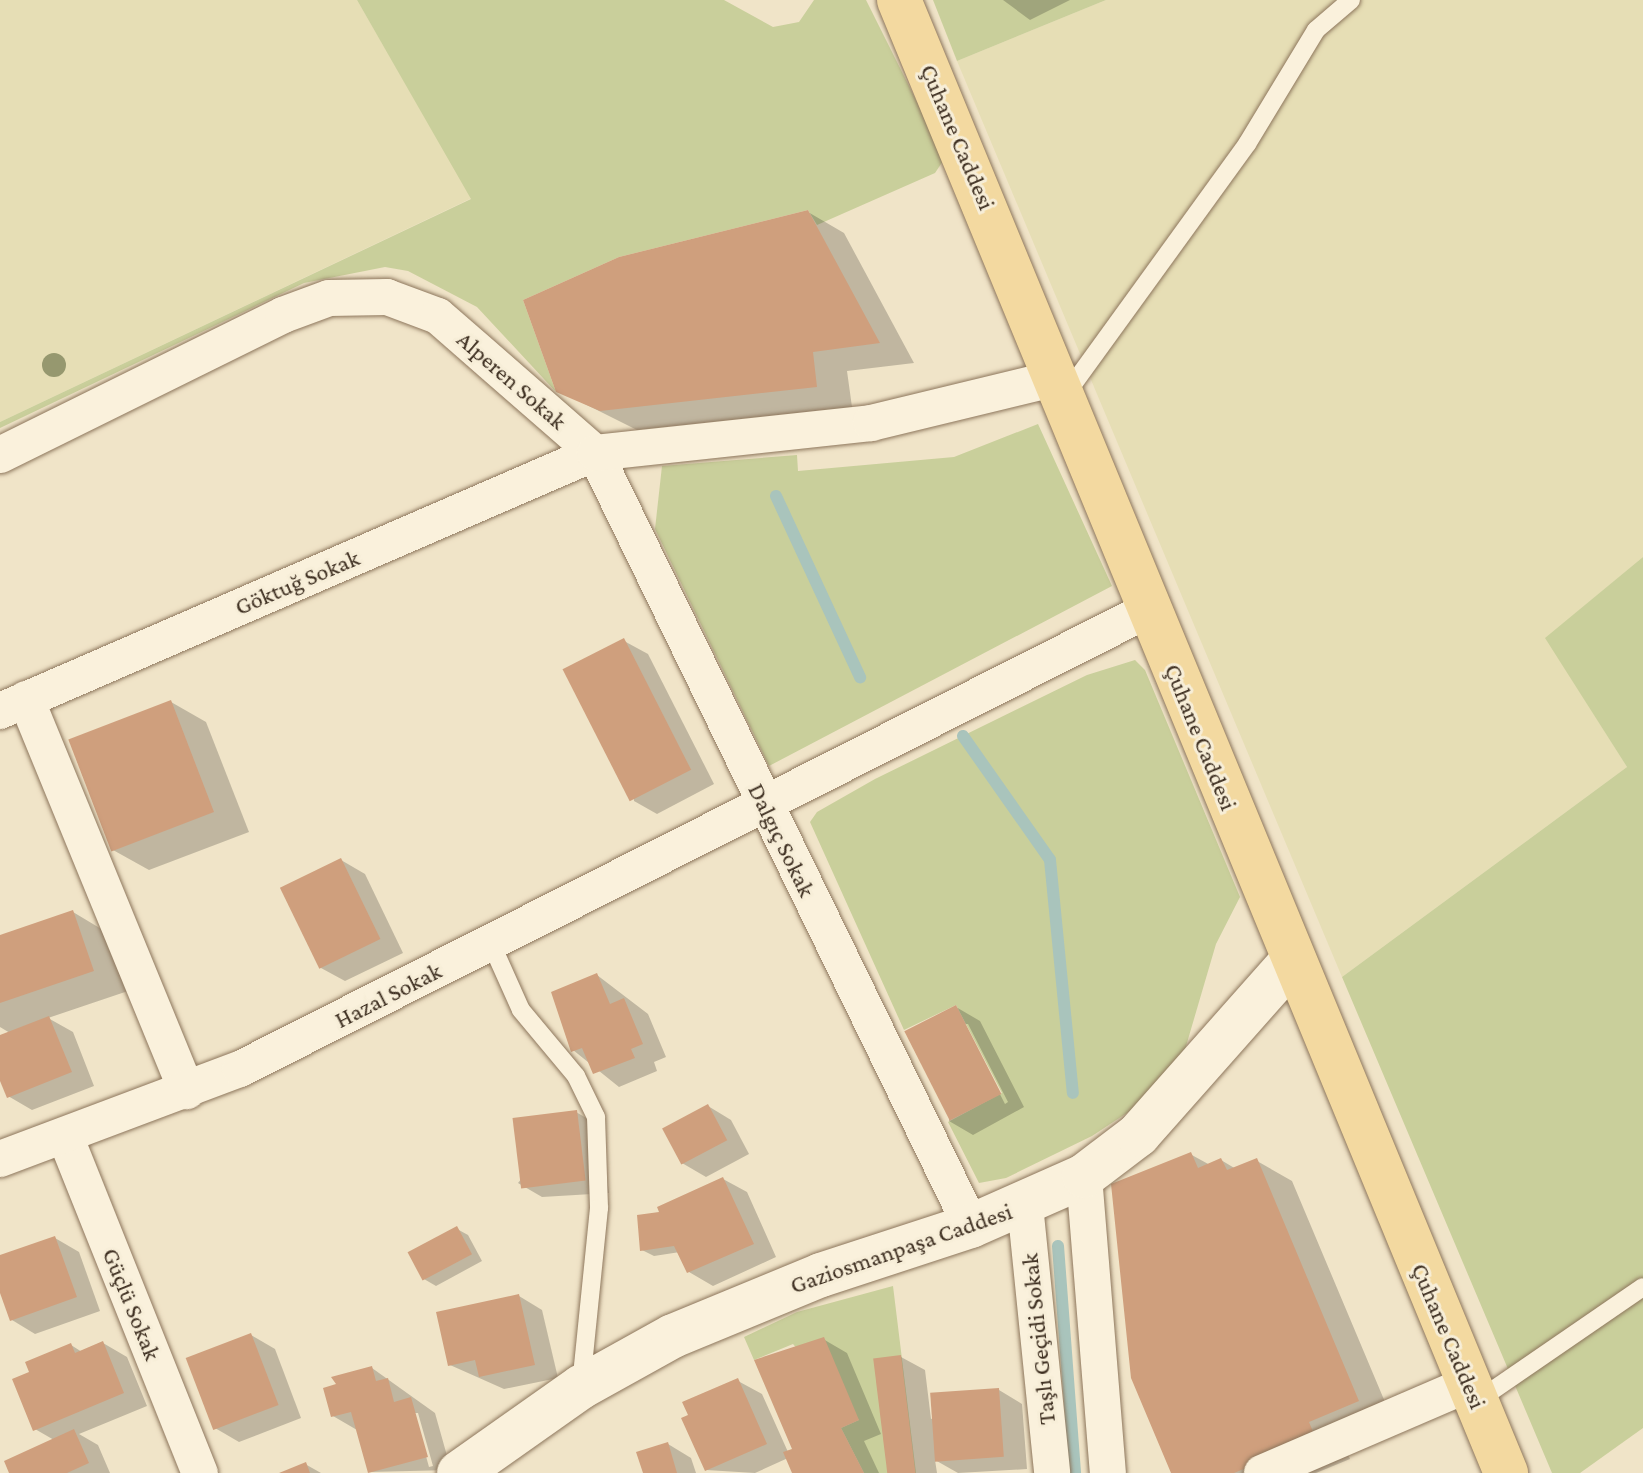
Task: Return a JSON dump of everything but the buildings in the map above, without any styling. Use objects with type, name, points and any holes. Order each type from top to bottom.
[{"type":"main road","name":"Çuhane Caddesi","points":[[899,0],[990,212],[1057,390],[1506,1473]]},
{"type":"street","name":"Alperen Sokak","points":[[0,455],[283,315],[329,298],[387,297],[438,316],[595,453]]},
{"type":"street","points":[[595,453],[871,423],[1057,390]]},
{"type":"street","name":"Göktuğ Sokak","points":[[13,705],[595,453]]},
{"type":"street","name":"Dalgıç Sokak","points":[[595,453],[971,1226]]},
{"type":"street","name":"Hazal Sokak","points":[[0,1159],[187,1091],[766,808],[1148,610]]},
{"type":"street","points":[[13,705],[187,1091]]},
{"type":"street","name":"Gaziosmanpaşa Caddesi","points":[[459,1473],[581,1387],[634,1355],[749,1302],[971,1226],[1025,1205],[1084,1176],[1138,1135],[1293,960]]},
{"type":"street","name":"Güçlü Sokak","points":[[65,1136],[200,1473]]},
{"type":"street","points":[[1084,1176],[1108,1473]]},
{"type":"street","name":"Taşlı Geçidi Sokak","points":[[1025,1205],[1052,1473]]},
{"type":"street","points":[[1262,1473],[1473,1393]]},
{"type":"lane","points":[[1057,390],[1247,144],[1316,30],[1351,0]]},
{"type":"lane","points":[[491,943],[521,1010],[576,1076],[596,1117],[599,1208],[581,1387]]},
{"type":"lane","points":[[1473,1393],[1643,1287]]},
{"type":"shaded area","points":[[0,0],[357,0],[472,198],[0,422]]},
{"type":"shaded area","points":[[1106,0],[1643,0],[1643,557],[1546,638],[1627,767],[1342,977],[957,61]]},
{"type":"green space","points":[[357,0],[724,0],[773,27],[799,22],[814,0],[866,0],[945,158],[935,173],[817,225],[808,210],[619,257],[523,300],[556,392],[477,307],[408,271],[385,267],[304,283],[0,428],[0,422],[471,199]]},
{"type":"green space","points":[[933,0],[1106,0],[957,61]]},
{"type":"green space","points":[[1038,424],[1112,586],[769,766],[655,529],[662,466],[797,455],[798,471],[954,457]]},
{"type":"green space","points":[[1643,557],[1643,1428],[1580,1473],[1552,1473],[1342,977],[1627,767],[1545,638]]},
{"type":"green space","points":[[1135,660],[1145,670],[1240,897],[1216,944],[1184,1053],[1136,1107],[1092,1136],[1006,1178],[979,1183],[948,1122],[1002,1093],[956,1005],[904,1030],[810,822],[817,812],[875,779],[1087,675]]},
{"type":"green space","points":[[893,1286],[916,1473],[864,1473],[841,1428],[859,1420],[793,1344],[754,1360],[744,1337],[797,1312]]},
{"type":"waterway","points":[[776,496],[860,677]]},
{"type":"waterway","points":[[963,736],[1050,860],[1073,1093]]},
{"type":"waterway","points":[[1058,1246],[1075,1473]]}]
